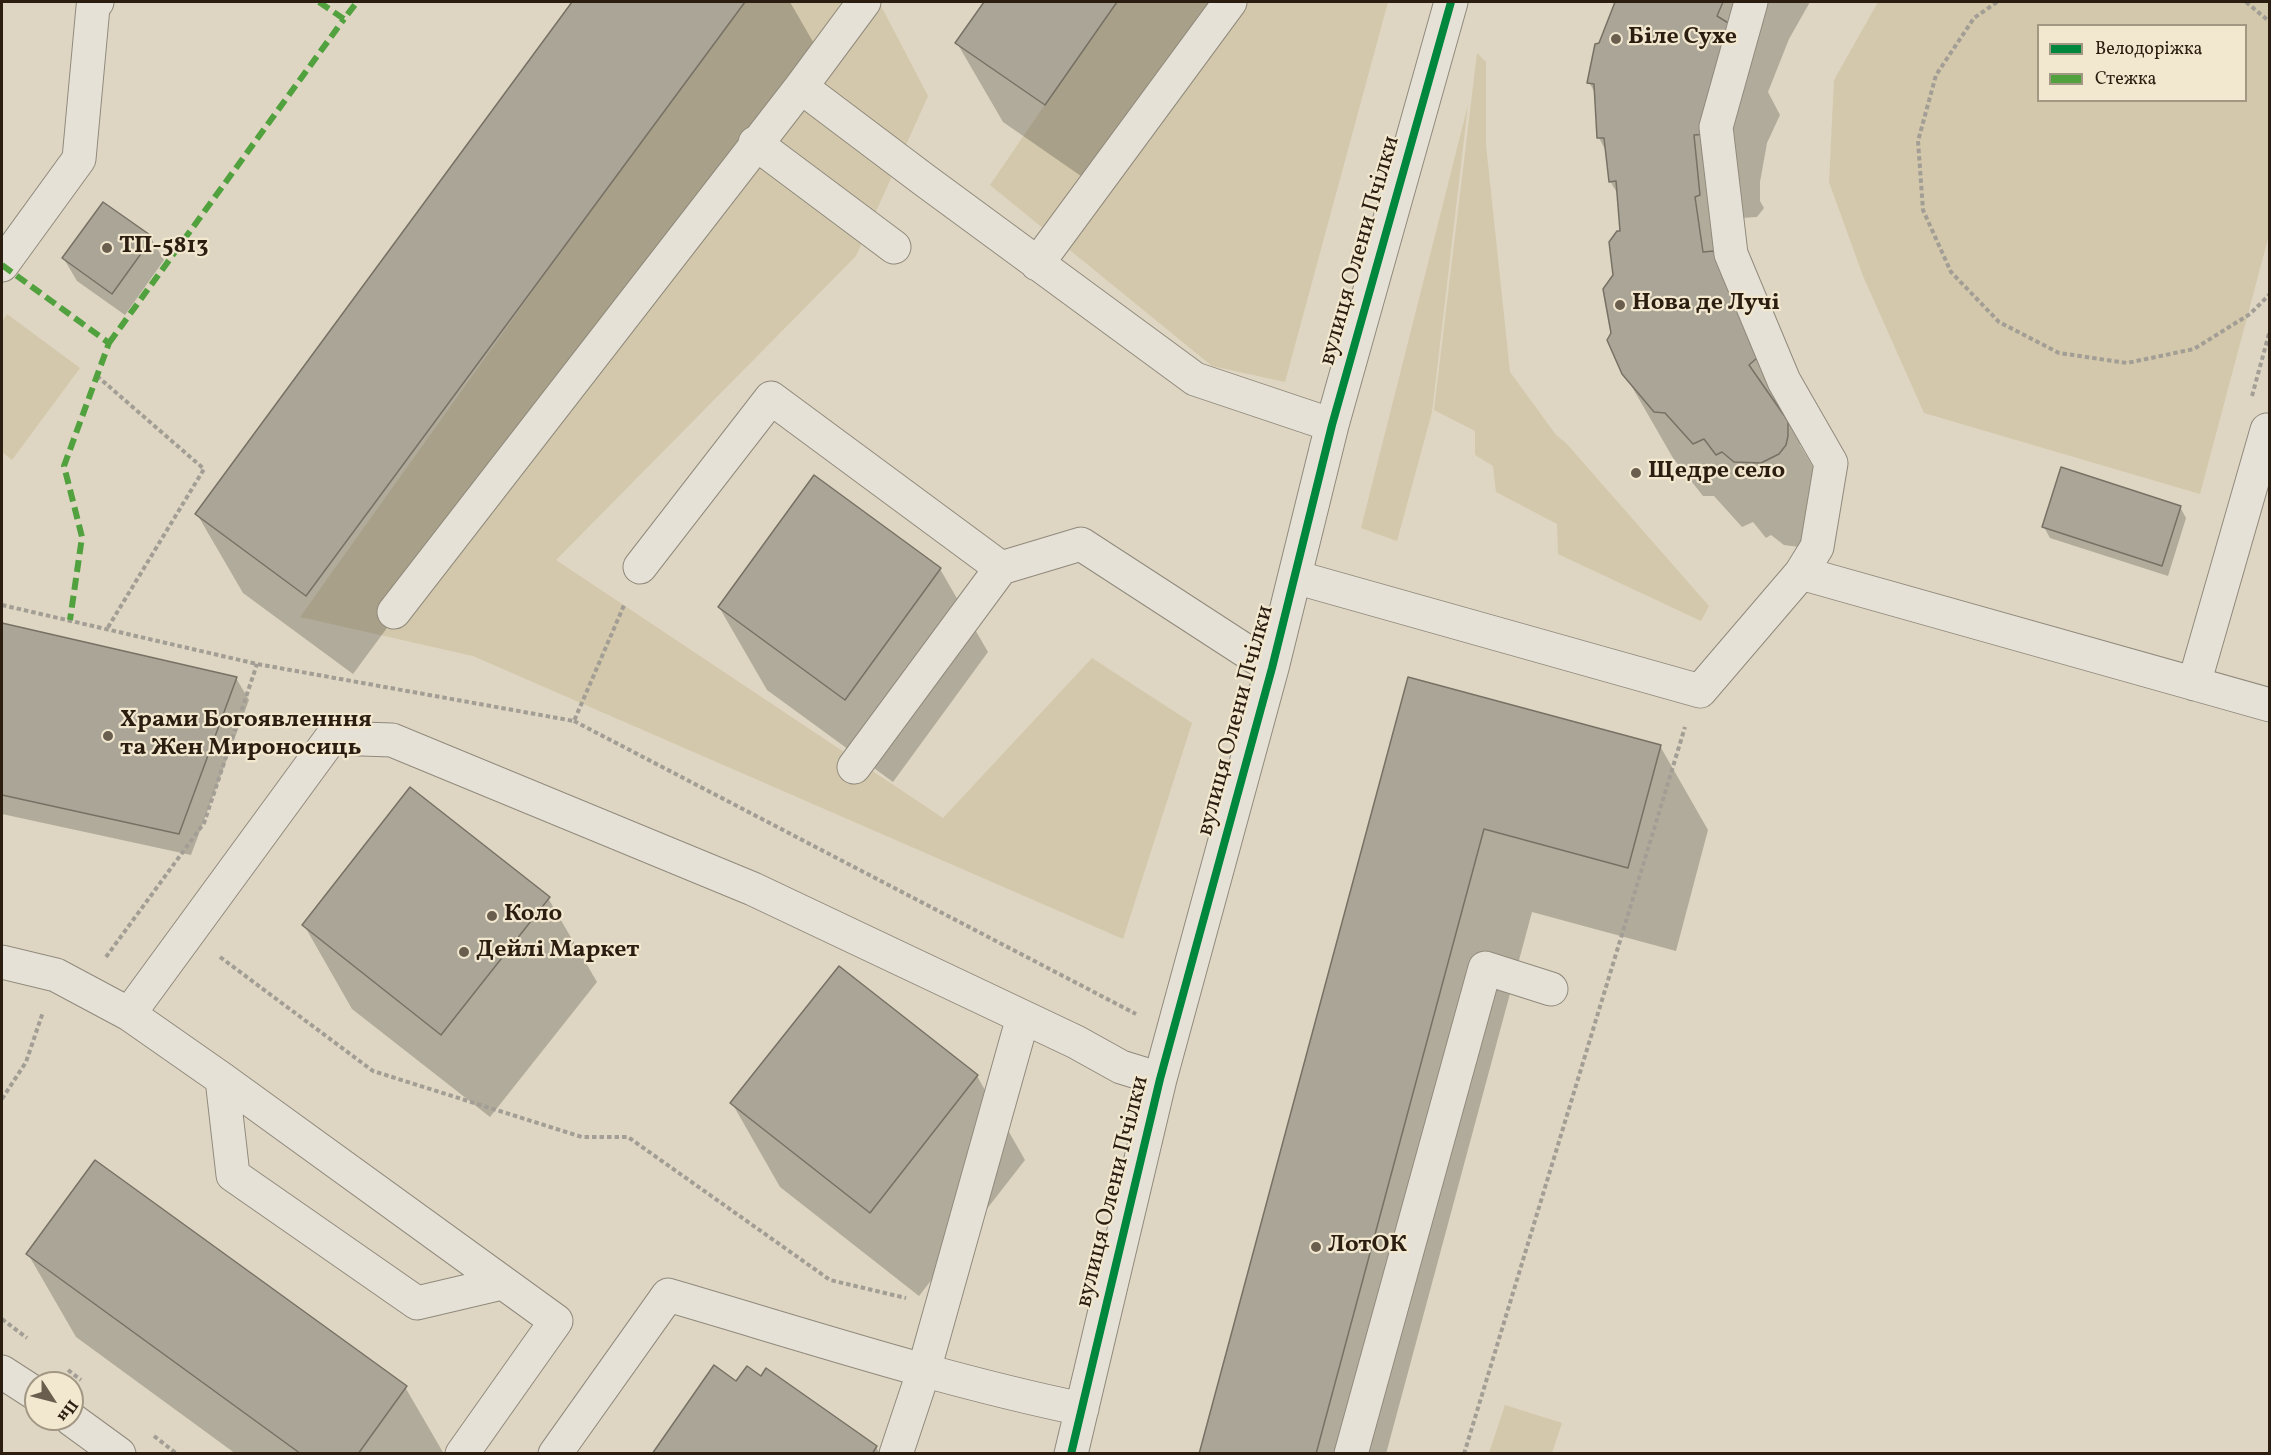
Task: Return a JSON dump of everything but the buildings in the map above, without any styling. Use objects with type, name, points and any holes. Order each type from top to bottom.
[{"type":"street","points":[[394,612],[755,143],[801,87],[864,2]]},
{"type":"street","points":[[1037,264],[1230,2]]},
{"type":"street","name":"вулиця Олени Пчілки","points":[[1071,1454],[1160,1079],[1272,668],[1332,425],[1451,2]]},
{"type":"street","points":[[1295,577],[1700,691],[1801,573],[1817,547],[1831,463],[1784,381],[1731,254],[1716,126],[1750,2]]},
{"type":"street","points":[[2,265],[79,159],[91,3]]},
{"type":"street","points":[[801,87],[1037,264],[1196,379],[1332,425]]},
{"type":"street","points":[[755,143],[894,247]]},
{"type":"street","points":[[640,567],[771,398],[1001,568]]},
{"type":"street","points":[[2194,684],[2267,430],[2270,431]]},
{"type":"street","points":[[854,767],[1001,568],[1081,544],[1272,668]]},
{"type":"street","points":[[1801,573],[2270,705]]},
{"type":"street","points":[[129,1014],[331,738],[392,740],[753,889],[1076,1042],[1121,1067],[1160,1079]]},
{"type":"street","points":[[2,962],[69,982],[129,1014],[222,1078],[502,1284],[556,1320],[462,1454]]},
{"type":"street","points":[[1351,1454],[1485,968],[1551,989]]},
{"type":"street","points":[[896,1454],[943,1306],[1023,1017]]},
{"type":"street","points":[[222,1078],[233,1175],[417,1303],[502,1284]]},
{"type":"street","points":[[555,1454],[668,1295],[924,1370],[1036,1399],[1082,1408]]},
{"type":"street","points":[[2,1372],[24,1386]]},
{"type":"street","points":[[84,1428],[119,1454]]},
{"type":"path","points":[[1996,2],[1974,18],[1936,75],[1918,141],[1923,210],[1951,272],[1999,322],[2059,353],[2127,363],[2194,349],[2250,314],[2270,294]]},
{"type":"path","points":[[2246,2],[2270,22]]},
{"type":"path","points":[[97,376],[204,469],[107,628]]},
{"type":"path","points":[[574,721],[640,567]]},
{"type":"path","points":[[2,605],[257,664],[574,721],[1136,1014]]},
{"type":"path","points":[[2,1099],[26,1062],[69,982],[204,823],[257,664]]},
{"type":"path","points":[[188,933],[373,1071],[582,1137],[628,1137],[830,1280],[943,1306]]},
{"type":"shaded area","points":[[739,2],[879,2],[928,96],[856,256],[556,560],[943,818],[1092,658],[1192,723],[1123,939],[473,656],[300,617]]},
{"type":"shaded area","points":[[1115,2],[1388,2],[1285,382],[1212,366],[990,185]]},
{"type":"shaded area","points":[[1878,2],[2269,2],[2269,235],[2200,494],[1924,413],[1863,276],[1829,182],[1834,80]]},
{"type":"shaded area","points":[[1477,53],[1486,62],[1486,145],[1510,372],[1556,435],[1566,443],[1709,606],[1701,621],[1558,554],[1557,524],[1496,492],[1493,466],[1475,455],[1475,431],[1434,410]]},
{"type":"shaded area","points":[[1468,105],[1432,412],[1397,541],[1361,528]]},
{"type":"shaded area","points":[[7,314],[80,368],[12,460],[2,452],[2,322]]},
{"type":"shaded area","points":[[1505,1405],[1562,1423],[1552,1453],[1489,1453]]},
{"type":"marked path","points":[[319,2],[344,19],[357,2]]},
{"type":"marked path","points":[[109,343],[344,19]]},
{"type":"marked path","points":[[2,265],[109,343],[64,466],[82,537],[70,620]]},
{"type":"cycle path","points":[[1071,1454],[1160,1079],[1272,668],[1332,425],[1451,2]]},
{"type":"place","name":"Біле Сухе","points":[[1616,39]]},
{"type":"place","name":"ТП-5813","points":[[107,248]]},
{"type":"place","name":"Нова де Лучі","points":[[1620,305]]},
{"type":"place","name":"Щедре село","points":[[1636,473]]},
{"type":"place","name":"Храми Богоявленння та Жен Мироносиць","points":[[108,736]]},
{"type":"place","name":"Коло","points":[[492,916]]},
{"type":"place","name":"Дейлі Маркет","points":[[464,952]]},
{"type":"place","name":"ЛотОК","points":[[1316,1247]]}]
